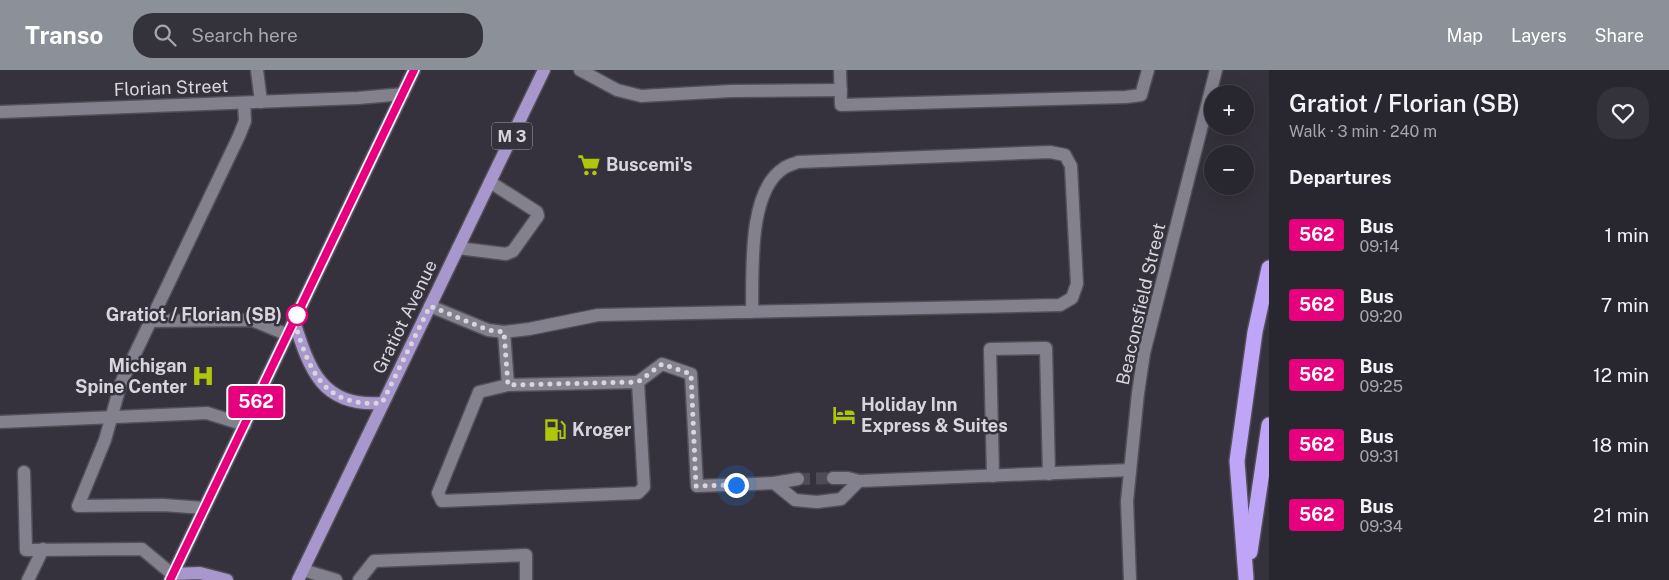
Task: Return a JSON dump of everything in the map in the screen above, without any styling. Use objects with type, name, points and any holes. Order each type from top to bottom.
[{"type":"highway","points":[[1246,579],[1237,461],[1255,332],[1269,268]]},
{"type":"highway","points":[[1246,579],[1269,425]]},
{"type":"main road","points":[[171,577],[414,70]]},
{"type":"main road","name":"Gratiot Avenue","points":[[300,575],[544,70]]},
{"type":"main road","points":[[294,321],[306,358],[316,377],[327,389],[353,403],[382,403]]},
{"type":"main road","points":[[171,577],[200,573],[226,580]]},
{"type":"street","points":[[257,70],[261,102]]},
{"type":"street","points":[[580,70],[617,90],[641,96],[731,91],[841,90]]},
{"type":"street","points":[[840,70],[841,105],[1126,97],[1140,95],[1148,70]]},
{"type":"street","name":"Beaconsfield Street","points":[[1130,580],[1127,501],[1144,353],[1216,70]]},
{"type":"street","name":"Florian Street","points":[[0,112],[358,98],[403,94]]},
{"type":"street","points":[[204,508],[163,505],[78,506],[112,417],[121,383],[239,136],[245,121],[244,102]]},
{"type":"street","points":[[430,306],[488,330],[504,332],[598,315],[752,312],[1060,306],[1072,298],[1077,284],[1071,166],[1065,155],[1050,152],[798,162],[783,168],[770,183],[760,203],[754,231],[752,312]]},
{"type":"street","points":[[458,248],[506,254],[513,251],[538,216],[537,212],[490,182]]},
{"type":"street","points":[[151,321],[252,320],[288,335]]},
{"type":"street","points":[[504,332],[508,385]]},
{"type":"street","points":[[994,476],[990,349],[1046,348],[1049,474]]},
{"type":"street","points":[[638,382],[644,487],[638,493],[442,501],[438,493],[479,392],[508,385],[638,382],[662,364],[691,374],[696,486],[774,483],[798,479]]},
{"type":"street","points":[[0,422],[207,413],[245,425]]},
{"type":"street","points":[[833,478],[848,478],[859,481],[1130,470]]},
{"type":"street","points":[[24,472],[26,550],[142,549],[171,577]]},
{"type":"street","points":[[774,483],[795,500],[817,502],[841,499],[859,481]]},
{"type":"street","points":[[28,580],[42,549]]},
{"type":"street","points":[[358,580],[374,561],[526,555],[526,580]]},
{"type":"street","points":[[300,575],[336,580]]},
{"type":"tunnel","points":[[798,479],[833,478]]},
{"type":"bus line","name":"562","points":[[170,580],[414,70]]},
{"type":"place","name":"Buscemi's","points":[[589,165]]},
{"type":"place","name":"Gratiot / Florian (SB)","points":[[297,315]]},
{"type":"place","name":"Michigan Spine Center","points":[[203,376]]},
{"type":"place","name":"Holiday Inn Express & Suites","points":[[844,415]]},
{"type":"place","name":"Kroger","points":[[555,430]]},
{"type":"route","points":[[297,315],[294,321],[306,358],[316,377],[327,389],[353,403],[382,403],[430,306],[488,330],[504,332],[508,385],[638,382],[662,364],[691,374],[696,486],[736,485]]}]
